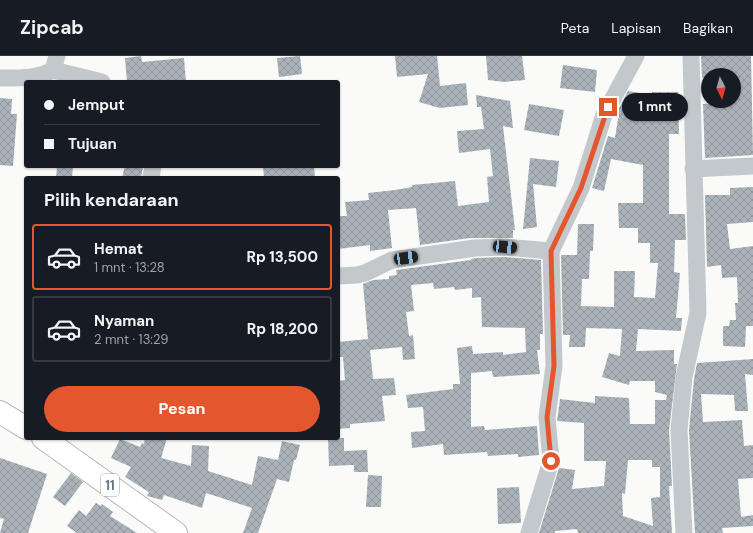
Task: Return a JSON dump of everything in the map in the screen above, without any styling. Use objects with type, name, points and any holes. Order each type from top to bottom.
[{"type":"highway","points":[[0,412],[24,427]]},
{"type":"highway","name":"11","points":[[46,440],[176,533]]},
{"type":"street","points":[[529,533],[551,461],[547,417],[554,366],[551,251],[581,188],[604,115],[636,56]]},
{"type":"street","points":[[684,533],[679,430],[684,376],[698,313],[691,56]]},
{"type":"street","points":[[0,78],[29,78],[43,76],[55,63],[97,80]]},
{"type":"street","points":[[693,170],[753,166]]},
{"type":"street","points":[[340,276],[365,273],[392,260],[475,248],[505,247],[551,251]]},
{"type":"building","points":[[141,56],[142,62],[184,58],[186,80],[127,80],[125,58]]},
{"type":"building","points":[[300,56],[302,74],[279,77],[277,58]]},
{"type":"building","points":[[395,56],[437,56],[440,86],[466,83],[468,105],[440,108],[419,102],[428,74],[397,77]]},
{"type":"building","points":[[486,56],[522,56],[525,80],[504,82],[488,80]]},
{"type":"building","points":[[701,56],[751,56],[753,155],[705,158],[703,108],[741,108],[741,68],[702,68]]},
{"type":"building","points":[[563,65],[597,70],[595,92],[560,88]]},
{"type":"building","points":[[628,91],[652,95],[652,92],[678,92],[679,134],[669,134],[669,214],[685,214],[686,240],[675,240],[674,272],[680,273],[676,318],[682,318],[681,331],[638,329],[636,351],[674,350],[674,364],[677,364],[669,430],[672,486],[669,486],[672,533],[578,533],[577,529],[555,531],[555,533],[539,533],[559,468],[575,470],[572,489],[604,486],[606,461],[584,461],[584,423],[557,421],[560,399],[595,403],[595,396],[629,398],[630,424],[655,424],[655,400],[666,400],[667,395],[655,392],[655,381],[630,381],[629,385],[602,377],[609,353],[620,356],[622,329],[586,328],[585,347],[569,347],[570,335],[563,335],[561,255],[577,255],[578,224],[594,224],[593,251],[590,251],[589,279],[582,279],[581,306],[614,307],[614,271],[635,271],[634,297],[655,298],[658,263],[650,263],[650,243],[638,243],[638,228],[619,228],[618,203],[643,203],[643,165],[611,159],[604,191],[592,188],[608,136],[615,138],[619,112],[617,112]],"holes":[[[628,460],[652,460],[652,467],[660,467],[660,497],[651,498],[653,526],[623,516],[622,493],[625,494]]]},
{"type":"building","points":[[476,95],[510,101],[513,128],[503,126],[515,230],[513,230],[513,238],[470,238],[420,245],[416,208],[388,210],[392,248],[370,251],[370,245],[340,249],[340,216],[347,216],[345,202],[369,200],[368,193],[412,187],[412,185],[455,181],[458,206],[489,202],[487,177],[493,176],[490,149],[459,153],[457,131],[484,129],[481,107],[477,107]]},
{"type":"building","points":[[0,98],[12,99],[11,114],[17,114],[13,166],[0,165]]},
{"type":"building","points":[[529,104],[564,110],[559,136],[524,130]]},
{"type":"building","points":[[530,158],[559,161],[556,187],[533,184],[537,227],[523,229]]},
{"type":"building","points":[[57,168],[73,168],[72,176],[56,176]]},
{"type":"building","points":[[124,168],[143,168],[141,176],[122,176]]},
{"type":"building","points":[[263,168],[314,168],[315,176],[264,176]]},
{"type":"building","points":[[753,187],[753,222],[727,224],[730,249],[753,246],[753,326],[746,326],[745,347],[723,346],[723,326],[729,326],[730,320],[736,320],[735,303],[738,303],[737,277],[722,278],[721,265],[707,267],[705,195],[730,195],[730,188]]},
{"type":"building","points":[[505,257],[541,260],[543,334],[540,334],[540,350],[537,350],[540,374],[493,377],[492,371],[471,373],[471,427],[484,426],[485,430],[537,426],[539,455],[518,457],[518,454],[488,456],[487,452],[444,455],[443,444],[412,448],[411,432],[425,431],[423,407],[408,408],[406,395],[453,389],[453,384],[460,384],[457,348],[472,346],[473,354],[503,352],[503,355],[526,352],[525,328],[482,327],[481,297],[472,298],[472,288],[455,290],[454,287],[434,289],[433,283],[411,285],[414,311],[406,312],[409,336],[413,335],[415,359],[403,360],[402,347],[370,350],[373,379],[394,378],[396,395],[382,396],[385,421],[350,424],[350,428],[340,429],[340,381],[345,380],[343,357],[340,357],[340,342],[368,339],[363,284],[373,280],[389,279],[389,276],[397,275],[396,270],[471,260],[476,258]]},
{"type":"building","points":[[753,359],[753,375],[745,374],[748,411],[735,411],[734,395],[701,394],[703,422],[742,420],[744,446],[753,445],[753,478],[738,479],[741,517],[753,515],[753,526],[722,528],[723,533],[695,533],[689,430],[697,363]]},
{"type":"building","points":[[340,438],[344,438],[344,451],[367,450],[368,472],[354,472],[354,465],[329,466],[328,440],[340,440]]},
{"type":"building","points":[[120,440],[140,447],[142,443],[144,444],[145,440],[166,440],[161,458],[191,466],[192,445],[209,446],[208,471],[252,485],[258,456],[278,460],[282,441],[300,445],[296,460],[294,460],[289,482],[277,479],[258,533],[243,533],[252,508],[206,493],[202,508],[164,495],[162,500],[147,496],[149,492],[125,477],[131,467],[111,458]]},
{"type":"building","points":[[0,458],[47,474],[28,533],[0,533],[4,519],[0,518]]},
{"type":"building","points":[[71,473],[83,482],[65,506],[53,497]]},
{"type":"building","points":[[368,475],[382,476],[381,507],[366,507]]},
{"type":"building","points":[[519,487],[521,523],[498,524],[497,488]]},
{"type":"building","points":[[96,503],[101,506],[102,504],[113,512],[110,516],[137,533],[77,533],[67,526],[79,510],[86,516]]},
{"type":"route","points":[[551,461],[551,450],[547,426],[554,366],[554,309],[551,251],[572,204],[581,188],[588,170],[604,115],[608,107]]}]
